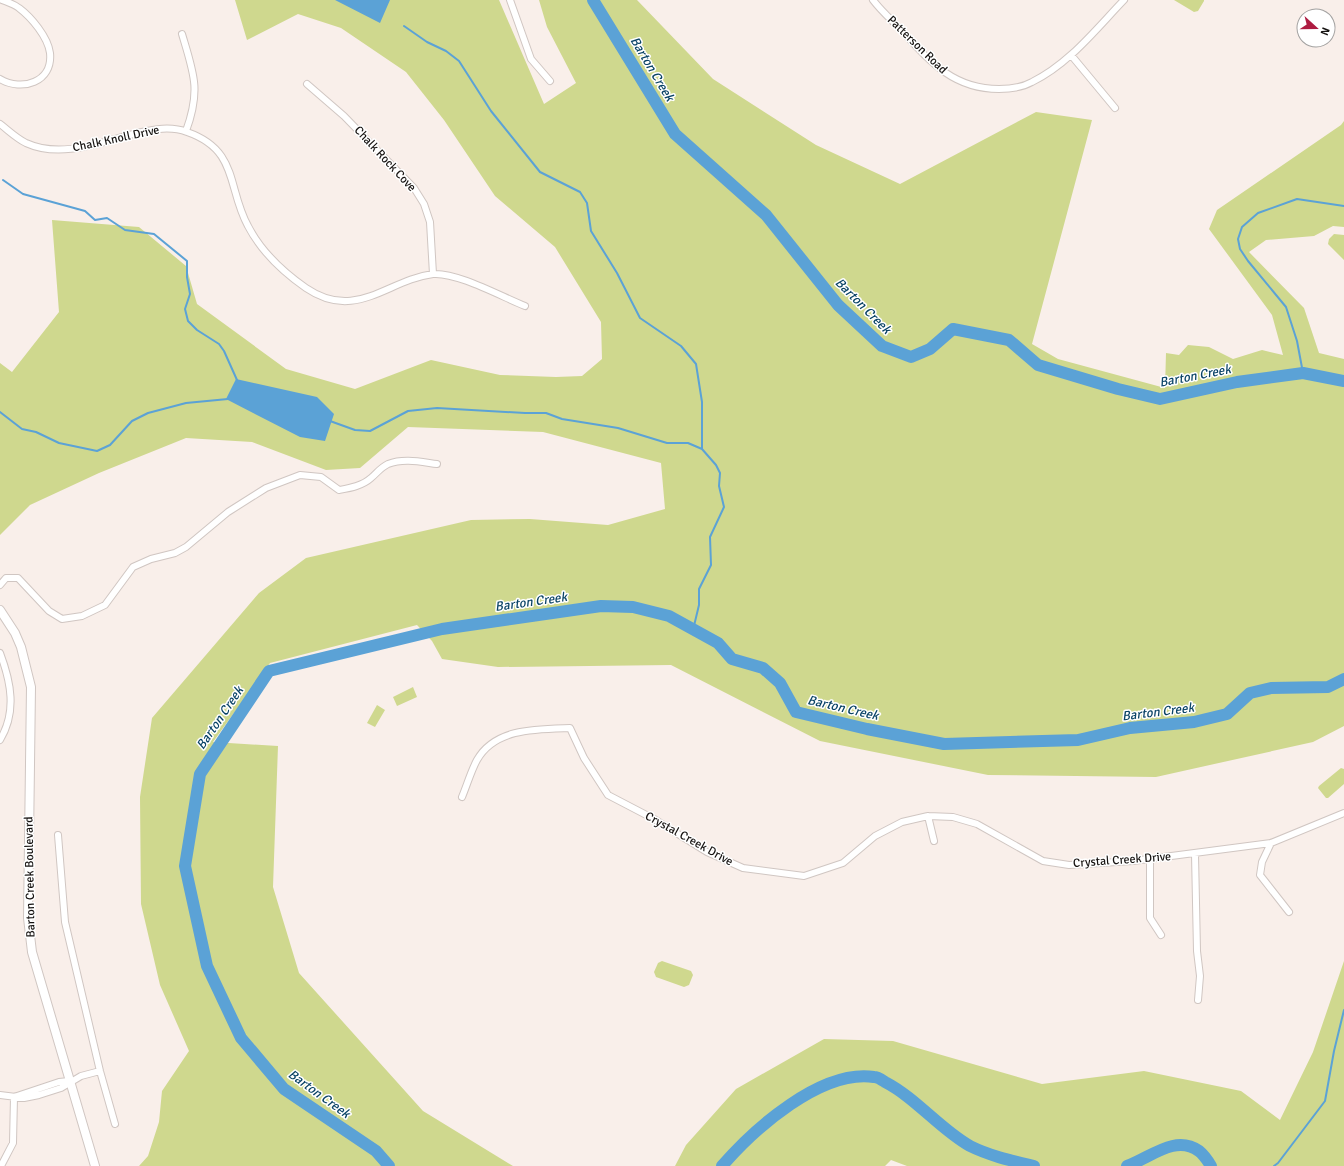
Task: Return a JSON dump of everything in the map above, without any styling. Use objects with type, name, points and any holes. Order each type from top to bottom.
[{"type":"street","points":[[0,80],[16,86],[26,86],[34,83],[42,76],[48,66],[50,54],[48,44],[37,27],[18,8],[2,0]]},
{"type":"street","points":[[510,0],[531,58],[550,81]]},
{"type":"street","name":"Patterson Road","points":[[873,0],[923,54],[941,70],[960,82],[983,89],[1006,89],[1030,83],[1071,55],[1124,0]]},
{"type":"street","points":[[182,34],[193,72],[196,92],[193,109],[186,131]]},
{"type":"street","points":[[1071,55],[1115,108]]},
{"type":"street","name":"Chalk Rock Cove","points":[[307,84],[344,116],[414,188],[428,214],[433,274]]},
{"type":"street","name":"Chalk Knoll Drive","points":[[0,124],[24,142],[37,147],[57,151],[78,148],[150,130],[166,128],[186,131],[213,146],[220,155],[230,171],[243,216],[257,242],[269,256],[306,288],[322,297],[335,300],[360,300],[433,274],[460,278],[526,306]]},
{"type":"street","points":[[0,585],[6,578],[18,578],[49,611],[62,619],[82,616],[105,605],[133,567],[151,559],[175,553],[186,547],[228,512],[266,488],[300,475],[321,477],[339,490],[355,487],[371,478],[377,470],[388,464],[408,460],[437,464]]},
{"type":"street","name":"Barton Creek Boulevard","points":[[0,610],[15,633],[21,647],[30,687],[29,936],[35,969],[95,1166]]},
{"type":"street","points":[[0,653],[9,678],[11,707],[6,730],[0,740]]},
{"type":"street","name":"Crystal Creek Drive","points":[[462,797],[477,759],[497,738],[535,729],[570,728],[584,758],[608,795],[654,819],[707,852],[743,868],[804,876],[844,863],[875,836],[902,822],[928,816],[953,817],[977,824],[1043,861],[1069,864],[1150,859],[1271,843],[1344,813]]},
{"type":"street","points":[[928,816],[934,841]]},
{"type":"street","points":[[58,835],[65,922],[100,1071],[115,1124]]},
{"type":"street","points":[[1271,843],[1262,862],[1260,875],[1288,912]]},
{"type":"street","points":[[1195,854],[1197,950],[1200,976],[1198,1000]]},
{"type":"street","points":[[1150,859],[1150,918],[1161,935]]},
{"type":"street","points":[[0,1095],[14,1097],[59,1082],[69,1082],[81,1076],[100,1071]]},
{"type":"street","points":[[1,1166],[13,1143],[14,1097]]},
{"type":"green space","points":[[235,0],[499,0],[544,104],[576,83],[547,27],[539,0],[637,0],[713,79],[816,145],[900,184],[1036,112],[1092,120],[1032,344],[1058,359],[1165,388],[1166,353],[1179,355],[1188,345],[1209,347],[1233,359],[1262,350],[1283,355],[1272,315],[1209,229],[1217,210],[1341,125],[1344,121],[1344,227],[1333,226],[1314,236],[1266,240],[1249,252],[1304,308],[1319,353],[1344,359],[1344,726],[1313,742],[1156,777],[988,775],[820,741],[671,665],[498,667],[442,659],[432,641],[417,625],[270,663],[213,742],[278,746],[273,887],[299,973],[423,1111],[513,1166],[139,1166],[148,1156],[159,1122],[162,1091],[189,1051],[160,985],[141,904],[140,797],[152,718],[259,593],[306,558],[471,520],[530,519],[608,525],[665,509],[661,463],[543,432],[408,427],[360,468],[326,470],[252,442],[186,438],[99,473],[30,505],[0,535],[0,363],[12,372],[59,312],[52,220],[139,227],[186,266],[197,304],[286,369],[355,389],[431,360],[500,375],[556,377],[582,376],[602,359],[601,322],[555,247],[495,196],[444,120],[406,72],[341,28],[298,14],[247,40]]},
{"type":"green space","points":[[1174,0],[1204,1],[1198,11],[1194,12]]},
{"type":"green space","points":[[1334,234],[1344,235],[1344,260],[1328,244],[1329,239]]},
{"type":"green space","points":[[413,687],[417,697],[397,706],[393,697]]},
{"type":"green space","points":[[377,705],[385,710],[375,727],[367,723]]},
{"type":"green space","points":[[1341,768],[1344,769],[1344,784],[1328,798],[1326,798],[1318,788],[1319,786]]},
{"type":"green space","points":[[662,961],[691,971],[693,975],[689,985],[684,987],[656,977],[654,972],[658,963]]},
{"type":"green space","points":[[1344,961],[1344,1166],[907,1166],[891,1160],[885,1166],[675,1166],[686,1145],[736,1089],[824,1039],[893,1041],[1042,1084],[1144,1071],[1241,1091],[1280,1120],[1313,1052]]},
{"type":"water","points":[[335,0],[390,0],[380,23]]},
{"type":"water","points":[[236,379],[317,397],[334,414],[325,441],[300,437],[226,399]]},
{"type":"waterway","name":"Barton Creek","points":[[593,0],[675,134],[766,215],[838,305],[882,346],[911,357],[930,349],[953,329],[1009,340],[1038,365],[1118,389],[1160,399],[1237,382],[1303,373],[1344,381]]},
{"type":"waterway","points":[[404,26],[427,42],[446,51],[459,61],[491,111],[540,172],[580,192],[587,203],[591,231],[617,273],[640,318],[681,346],[696,364],[702,402],[702,449],[716,465],[720,473],[719,486],[724,507],[710,537],[711,565],[699,589],[699,605],[693,630]]},
{"type":"waterway","points":[[3,180],[23,194],[85,211],[95,220],[107,218],[125,230],[154,234],[187,261],[187,277],[190,294],[185,309],[188,321],[197,330],[219,344],[224,351],[237,380]]},
{"type":"waterway","points":[[1303,373],[1297,341],[1286,307],[1248,261],[1240,249],[1238,239],[1242,227],[1258,213],[1297,199],[1344,206]]},
{"type":"waterway","points":[[0,412],[22,429],[36,432],[59,443],[97,451],[110,445],[132,421],[148,413],[186,403],[228,399]]},
{"type":"waterway","points":[[330,421],[355,430],[370,431],[408,411],[437,408],[546,413],[562,419],[618,428],[667,443],[688,443],[702,449]]},
{"type":"waterway","name":"Barton Creek","points":[[389,1166],[376,1151],[284,1089],[241,1038],[207,966],[185,866],[200,774],[269,671],[442,629],[601,606],[633,607],[669,616],[718,643],[732,659],[763,668],[780,683],[796,712],[867,729],[944,744],[1078,740],[1130,728],[1194,722],[1227,714],[1250,693],[1271,688],[1328,687],[1344,679]]},
{"type":"waterway","points":[[1274,1166],[1278,1163],[1325,1101],[1334,1051],[1344,1010]]},
{"type":"waterway","points":[[722,1166],[752,1135],[770,1119],[790,1105],[811,1092],[832,1082],[854,1077],[874,1077],[881,1080],[907,1096],[949,1132],[978,1150],[1034,1166]]},
{"type":"waterway","points":[[1127,1166],[1163,1149],[1181,1145],[1190,1146],[1199,1151],[1211,1166]]}]
